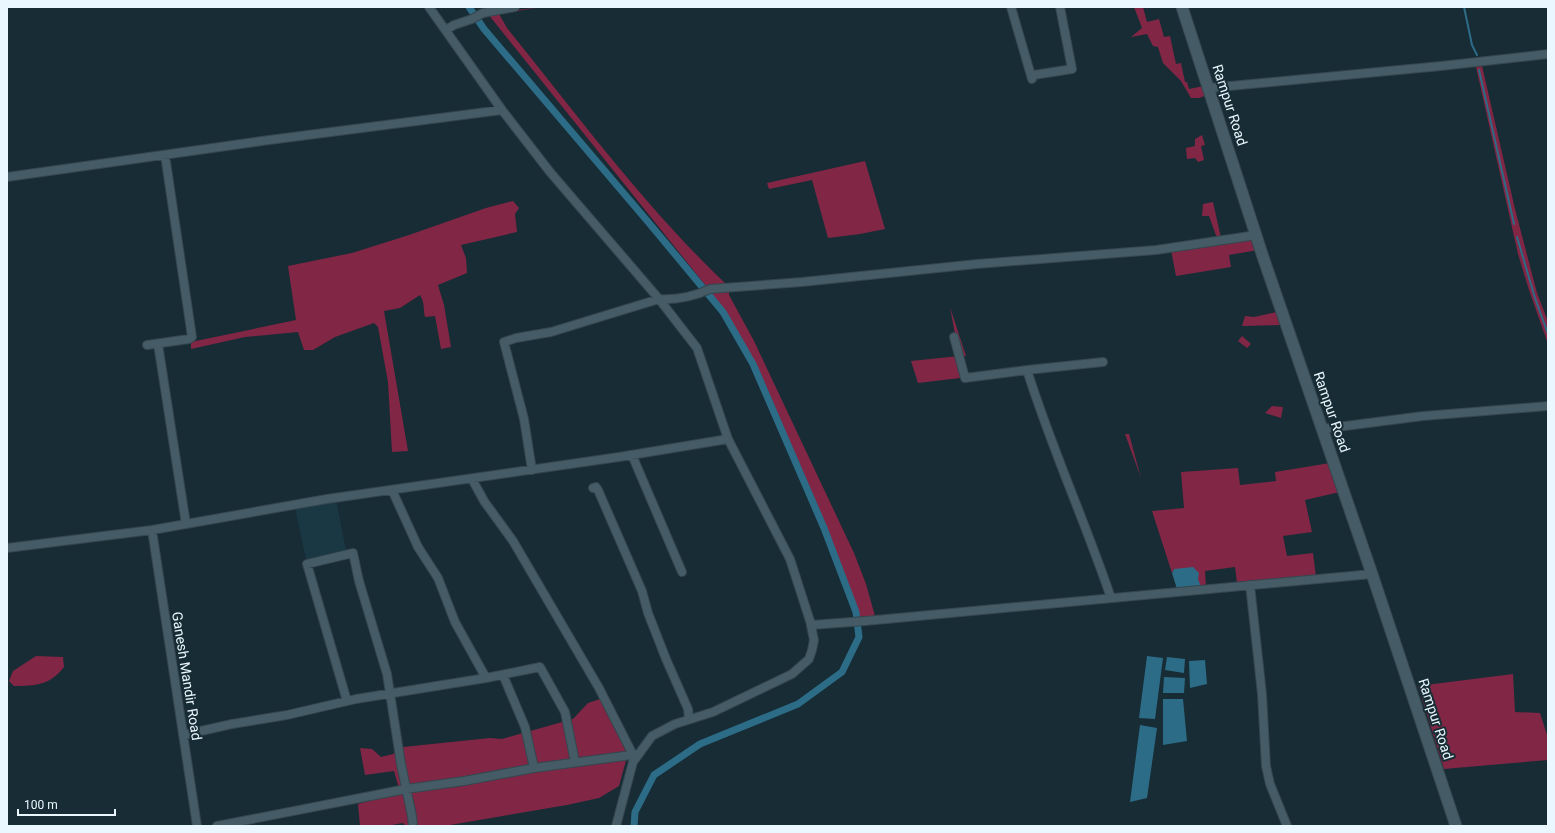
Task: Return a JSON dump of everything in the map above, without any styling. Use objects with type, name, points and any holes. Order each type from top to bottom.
[{"type":"main road","name":"Rampur Road","points":[[1182,7],[1257,235],[1456,826]]},
{"type":"street","points":[[429,7],[502,110],[550,172],[659,299],[697,348],[728,439],[790,559],[811,625],[814,640],[812,650],[808,659],[792,674],[713,712],[675,724],[652,736],[636,755],[633,762],[616,826]]},
{"type":"street","points":[[446,30],[454,25],[472,19],[486,10],[515,7]]},
{"type":"street","points":[[1011,7],[1032,79],[1034,75],[1072,69],[1060,7]]},
{"type":"street","points":[[1209,88],[1548,54]]},
{"type":"street","points":[[7,177],[165,154],[502,110]]},
{"type":"street","points":[[147,345],[189,339],[192,337],[165,154]]},
{"type":"street","points":[[532,470],[524,419],[504,342],[516,338],[551,332],[659,299],[676,300],[696,295],[710,289],[802,282],[977,264],[1156,250],[1257,235]]},
{"type":"street","points":[[954,337],[965,378],[1103,362]]},
{"type":"street","points":[[158,344],[186,524]]},
{"type":"street","points":[[1027,370],[1041,414],[1096,554],[1111,598]]},
{"type":"street","points":[[1322,429],[1423,416],[1548,406]]},
{"type":"street","points":[[7,548],[152,530],[327,499],[532,470],[728,439]]},
{"type":"street","points":[[632,455],[682,572]]},
{"type":"street","points":[[472,478],[484,501],[513,541],[599,688],[636,755]]},
{"type":"street","points":[[593,488],[596,487],[598,490],[626,552],[642,591],[648,613],[666,659],[688,709],[689,719]]},
{"type":"street","points":[[392,490],[418,547],[438,578],[455,622],[486,678]]},
{"type":"street","name":"Ganesh Mandir Road","points":[[152,530],[197,826]]},
{"type":"street","points":[[346,701],[307,564],[353,553],[359,581],[387,674],[412,816],[412,826]]},
{"type":"street","points":[[811,625],[1372,574]]},
{"type":"street","points":[[1250,585],[1262,694],[1266,766],[1270,784],[1287,826]]},
{"type":"street","points":[[183,735],[232,724],[287,715],[346,701],[486,678],[540,667],[565,712],[575,762]]},
{"type":"street","points":[[503,675],[525,727],[534,768]]},
{"type":"street","points":[[217,826],[406,788],[464,781],[575,762],[636,755]]},
{"type":"shaded area","points":[[541,7],[499,14],[507,28],[612,160],[667,223],[726,284],[706,286],[488,14]]},
{"type":"shaded area","points":[[1134,7],[1143,7],[1147,22],[1159,19],[1164,37],[1170,36],[1176,64],[1181,63],[1185,82],[1187,82],[1189,89],[1204,86],[1207,95],[1199,98],[1191,98],[1181,81],[1163,63],[1158,47],[1153,46],[1147,34],[1131,37],[1142,28]]},
{"type":"shaded area","points":[[1482,66],[1515,209],[1537,293],[1548,322],[1548,344],[1518,254],[1476,67]]},
{"type":"shaded area","points":[[1202,135],[1205,145],[1201,146],[1204,160],[1198,162],[1195,158],[1187,159],[1186,148],[1195,146],[1195,139]]},
{"type":"shaded area","points":[[865,161],[885,229],[828,238],[812,180],[769,189],[767,183]]},
{"type":"shaded area","points":[[513,201],[519,208],[515,214],[517,232],[461,245],[466,258],[467,273],[438,285],[444,305],[451,347],[441,349],[435,316],[425,317],[422,298],[420,295],[400,308],[384,311],[408,451],[392,452],[388,382],[378,327],[374,323],[335,337],[313,350],[304,350],[298,332],[245,337],[191,349],[191,342],[296,320],[288,266],[352,253],[486,208]]},
{"type":"shaded area","points":[[1213,202],[1221,238],[1217,238],[1209,216],[1202,216],[1203,204]]},
{"type":"shaded area","points":[[1254,238],[1258,250],[1229,255],[1231,267],[1176,276],[1171,250]]},
{"type":"shaded area","points":[[748,290],[729,292],[729,295],[754,341],[854,553],[866,584],[875,616],[861,618],[827,527],[756,363],[725,312],[709,292]]},
{"type":"shaded area","points":[[950,307],[966,356],[959,357],[960,378],[918,383],[911,361],[959,356]]},
{"type":"shaded area","points":[[1277,312],[1282,325],[1242,326],[1245,316],[1254,317]]},
{"type":"shaded area","points":[[1242,336],[1251,344],[1247,348],[1238,341]]},
{"type":"shaded area","points":[[1272,406],[1283,407],[1281,418],[1265,413]]},
{"type":"shaded area","points":[[1125,434],[1129,434],[1141,478]]},
{"type":"shaded area","points":[[1330,463],[1340,492],[1305,500],[1312,532],[1283,536],[1287,556],[1313,553],[1316,577],[1237,583],[1235,567],[1205,571],[1206,587],[1201,587],[1174,569],[1172,573],[1152,511],[1184,508],[1181,472],[1238,468],[1240,485],[1276,481],[1275,472]]},
{"type":"shaded area","points":[[336,500],[347,555],[307,564],[295,508]]},
{"type":"shaded area","points":[[36,656],[63,657],[64,667],[59,673],[48,681],[36,685],[14,686],[9,681],[13,671]]},
{"type":"shaded area","points":[[1513,674],[1515,712],[1540,713],[1548,738],[1548,760],[1444,769],[1418,686]]},
{"type":"shaded area","points":[[603,698],[613,710],[627,757],[619,786],[599,798],[444,826],[406,826],[403,823],[386,826],[360,826],[358,804],[400,792],[394,771],[365,775],[360,748],[372,749],[381,757],[393,754],[403,747],[490,738],[502,739],[573,719],[588,703]]},
{"type":"water","points":[[1193,567],[1199,573],[1198,579],[1201,587],[1177,589],[1172,573],[1174,569]]},
{"type":"water","points":[[1147,656],[1163,658],[1155,719],[1139,718]]},
{"type":"water","points":[[1167,657],[1185,659],[1184,673],[1165,670]]},
{"type":"water","points":[[1205,660],[1207,684],[1190,688],[1189,661]]},
{"type":"water","points":[[1164,677],[1185,678],[1184,693],[1163,693]]},
{"type":"water","points":[[1163,699],[1183,699],[1187,741],[1163,745]]},
{"type":"water","points":[[1140,725],[1157,728],[1147,798],[1130,802]]},
{"type":"waterway","points":[[469,7],[484,29],[723,312],[753,364],[824,528],[856,612],[859,637],[842,672],[798,704],[700,744],[654,775],[635,812],[634,826]]},
{"type":"waterway","points":[[1464,7],[1472,45],[1477,55]]},
{"type":"waterway","points":[[1479,70],[1514,224]]},
{"type":"waterway","points":[[1517,237],[1535,298],[1548,334]]}]
